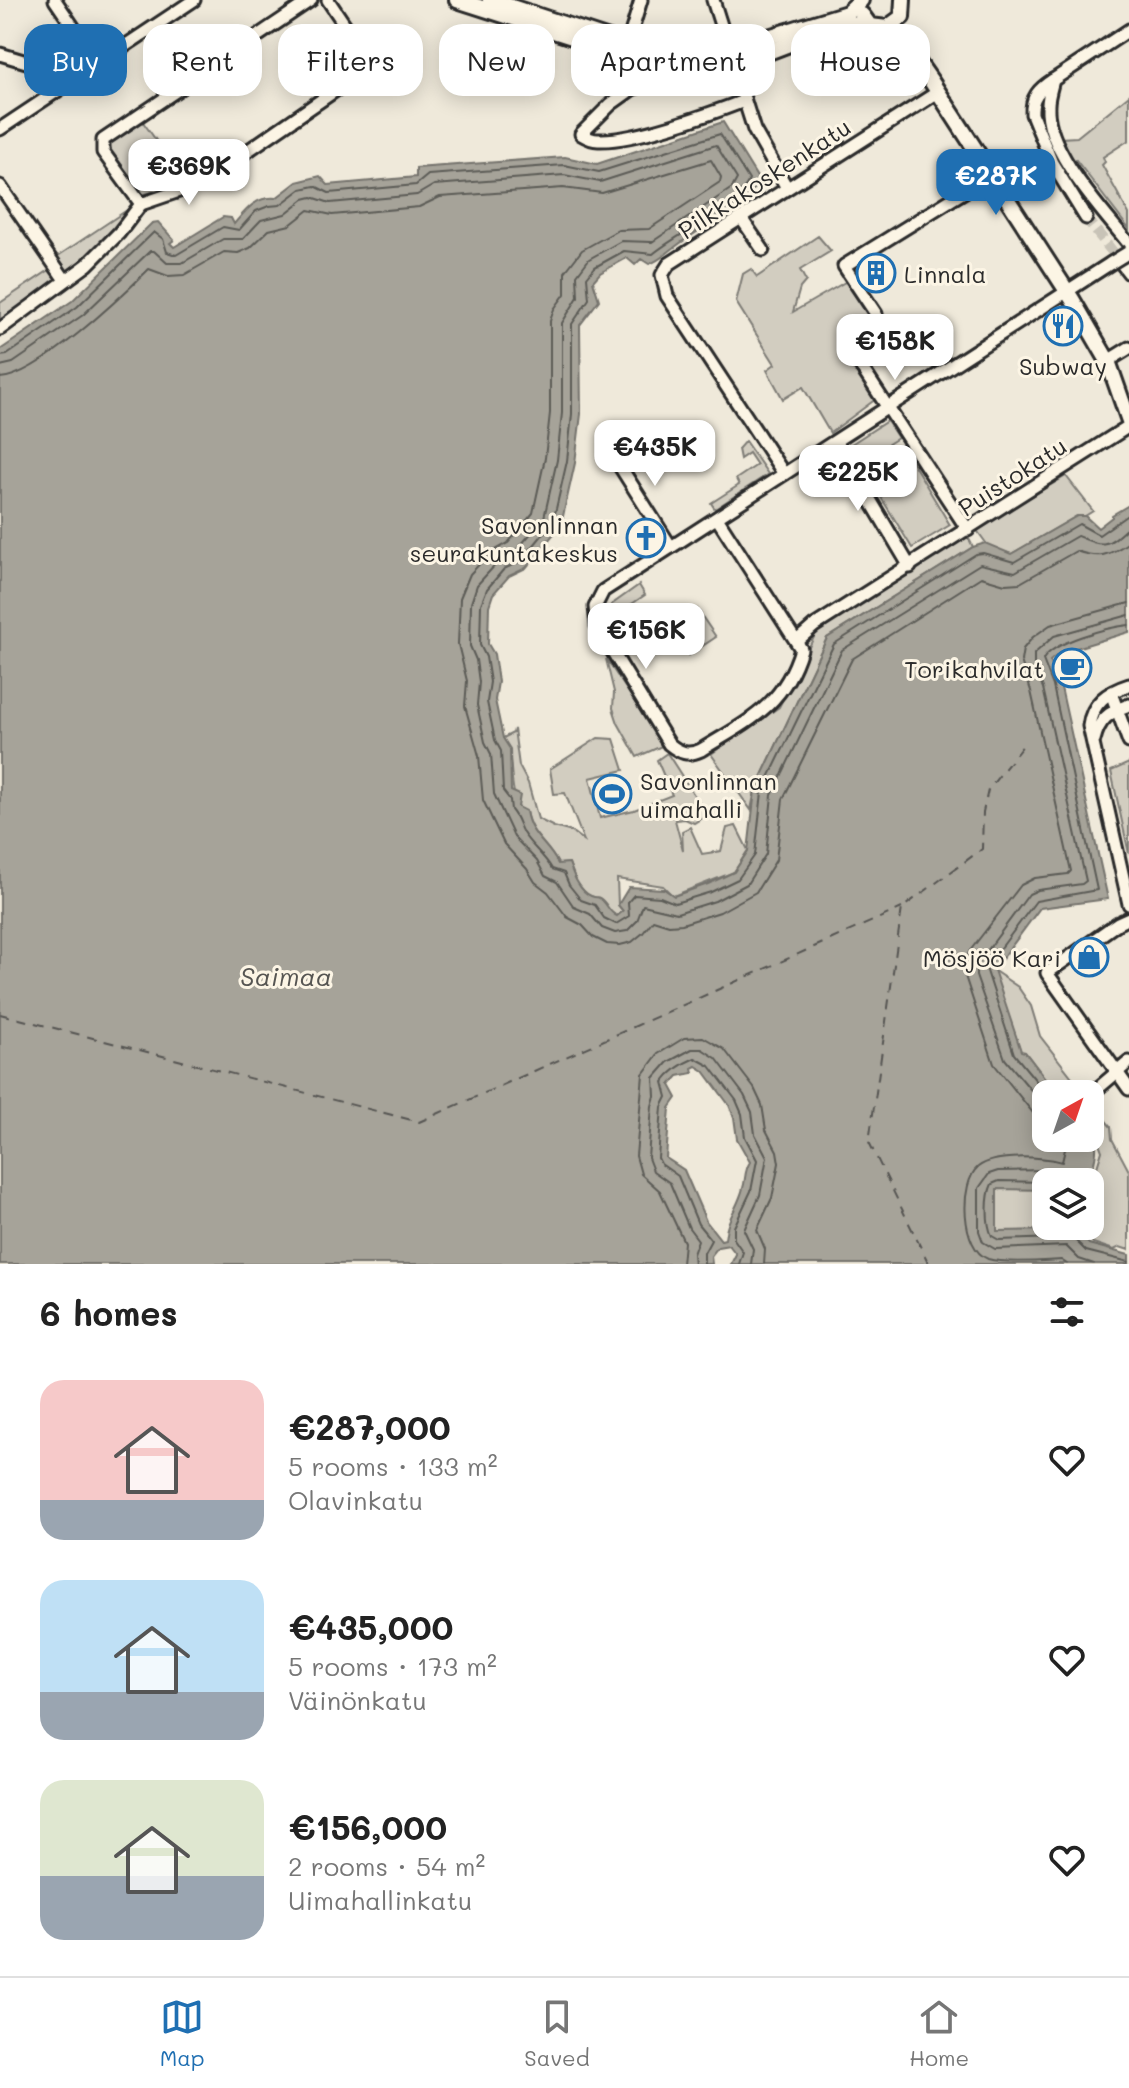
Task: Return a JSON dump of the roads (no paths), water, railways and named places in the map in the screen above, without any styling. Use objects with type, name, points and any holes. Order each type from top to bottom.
[{"type":"main road","points":[[457,0],[571,34]]},
{"type":"main road","points":[[490,0],[571,30]]},
{"type":"main road","points":[[775,35],[847,13],[862,0]]},
{"type":"main road","points":[[862,0],[861,11],[866,22],[876,28],[918,0]]},
{"type":"main road","points":[[898,15],[906,45],[1067,292],[1108,361],[1129,423]]},
{"type":"main road","points":[[775,49],[837,26],[866,22]]},
{"type":"street","points":[[55,0],[71,24]]},
{"type":"street","points":[[127,46],[194,0]]},
{"type":"street","points":[[141,204],[103,152],[103,140],[311,0]]},
{"type":"street","points":[[0,329],[98,254],[141,204],[185,189],[223,166],[371,64],[328,0]]},
{"type":"street","points":[[634,24],[641,0]]},
{"type":"street","points":[[713,0],[721,24]]},
{"type":"street","points":[[1086,218],[1059,176],[1041,138],[1032,114],[1033,100],[1041,88],[1129,30]]},
{"type":"street","points":[[0,54],[24,61]]},
{"type":"street","points":[[1055,79],[1048,104],[1051,125],[1071,169],[1129,244]]},
{"type":"street","name":"Pilkkakoskenkatu","points":[[784,474],[667,296],[661,281],[669,264],[938,92]]},
{"type":"street","points":[[0,129],[50,96]]},
{"type":"street","points":[[622,96],[581,134],[594,140],[641,134],[744,101]]},
{"type":"street","points":[[743,96],[754,130],[787,188]]},
{"type":"street","points":[[1033,100],[1048,104]]},
{"type":"street","points":[[968,530],[858,362],[877,323],[876,314],[844,266],[991,175]]},
{"type":"street","points":[[0,186],[65,280]]},
{"type":"street","points":[[741,218],[763,250]]},
{"type":"street","points":[[717,518],[801,649],[778,697],[766,709],[694,754],[680,753],[669,744],[597,626],[595,607],[603,591],[1067,292],[1121,267],[1129,252]]},
{"type":"street","points":[[1108,361],[1129,348]]},
{"type":"street","name":"Puistokatu","points":[[798,640],[814,626],[1110,439],[1129,423]]},
{"type":"street","points":[[836,442],[910,567]]},
{"type":"street","points":[[609,449],[671,547]]},
{"type":"street","points":[[1129,685],[1099,701],[1090,717],[1092,745],[1129,899]]},
{"type":"street","points":[[1111,693],[1129,742]]},
{"type":"street","points":[[1092,745],[1100,721],[1129,705]]},
{"type":"street","points":[[1129,918],[1047,973],[1129,1089]]},
{"type":"street","points":[[1104,1083],[1129,1062]]},
{"type":"water","name":"Saimaa","points":[[723,122],[760,182],[730,210],[656,261],[649,264],[641,259],[635,265],[627,258],[600,273],[593,281],[599,300],[580,325],[581,414],[575,463],[561,525],[526,568],[509,576],[493,594],[489,606],[488,644],[494,654],[498,682],[495,700],[503,738],[510,749],[511,791],[520,795],[518,807],[526,811],[531,827],[558,864],[569,863],[583,890],[600,898],[612,913],[617,916],[623,911],[618,905],[629,887],[664,889],[674,896],[734,872],[748,851],[755,790],[827,638],[973,547],[985,543],[1011,554],[1077,516],[1085,516],[1098,528],[1129,505],[1129,632],[1060,653],[1050,661],[1060,683],[1108,899],[1040,908],[994,970],[1021,1051],[1046,1080],[1032,1080],[1032,1152],[1096,1152],[1093,1168],[1032,1168],[1032,1190],[997,1189],[997,1231],[1032,1230],[1032,1240],[1085,1240],[1089,1244],[1129,1255],[1129,1264],[731,1264],[736,1254],[729,1245],[718,1247],[711,1256],[712,1264],[0,1264],[0,350],[72,301],[152,223],[158,222],[174,240],[170,243],[174,247],[223,217],[231,218],[234,224],[257,202],[276,198],[297,182],[320,176],[328,185],[416,177],[416,168],[565,157],[597,164]],"holes":[[[696,1066],[704,1071],[729,1105],[737,1139],[750,1162],[725,1239],[721,1240],[706,1221],[684,1170],[666,1158],[670,1108],[677,1098],[670,1085],[678,1076],[693,1073],[692,1068]]]},
{"type":"tunnel","points":[[1086,218],[1122,264]]},
{"type":"place","name":"Linnala","points":[[876,273]]},
{"type":"place","name":"Subway","points":[[1063,326]]},
{"type":"place","name":"Savonlinnan seurakuntakeskus","points":[[646,538]]},
{"type":"place","name":"Torikahvilat","points":[[1072,668]]},
{"type":"place","name":"Savonlinnan uimahalli","points":[[612,794]]},
{"type":"place","name":"Mösjöö Kari","points":[[1089,957]]}]
